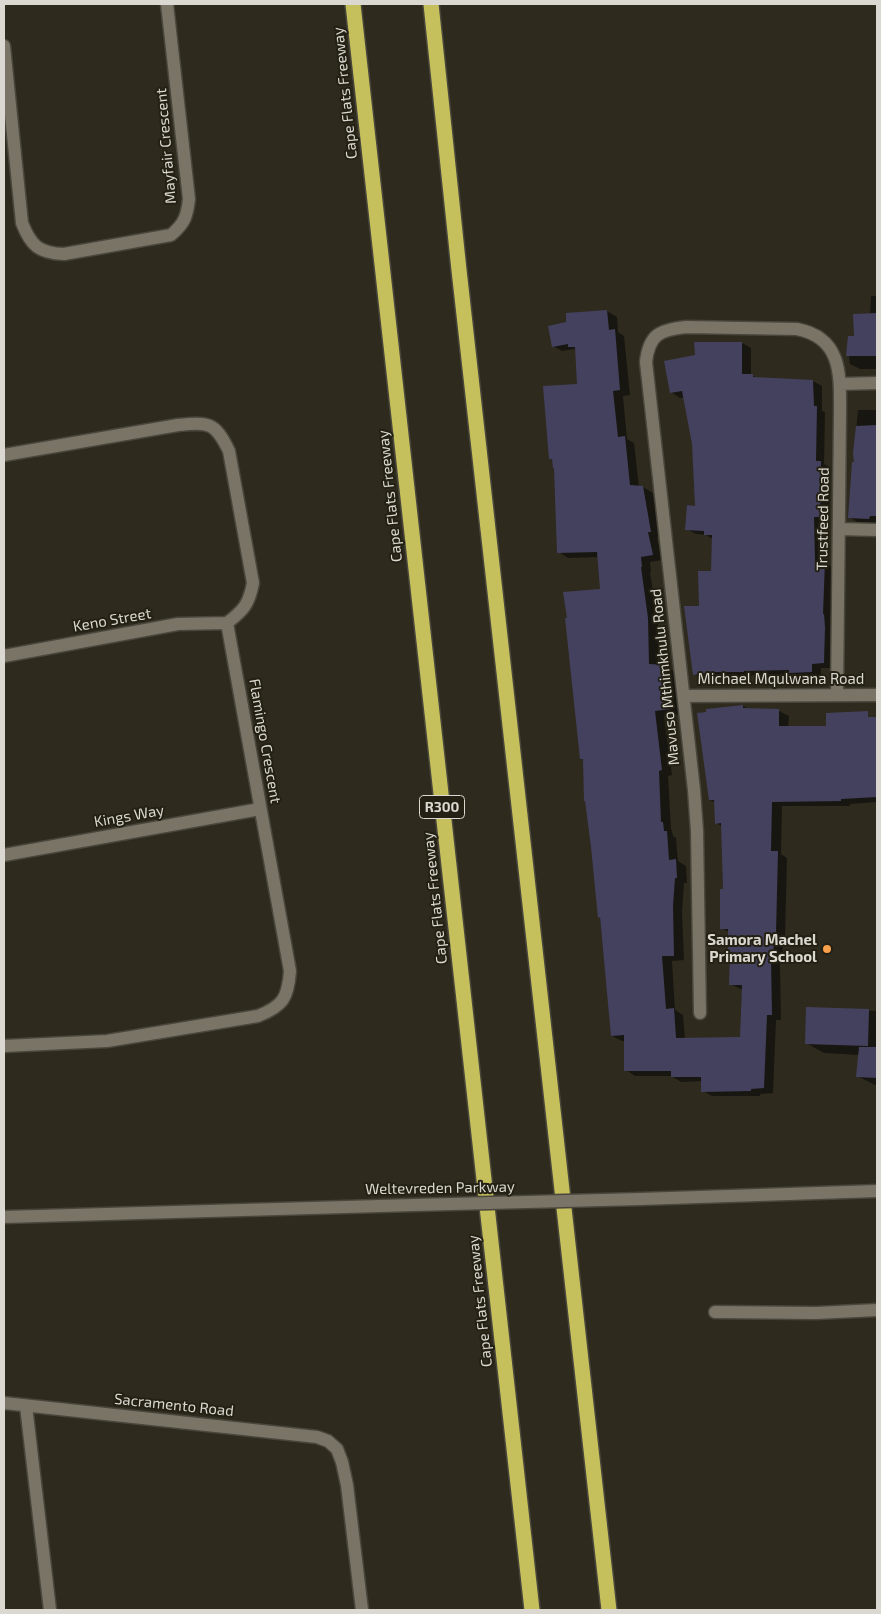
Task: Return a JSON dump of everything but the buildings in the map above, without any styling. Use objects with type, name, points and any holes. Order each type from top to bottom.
[{"type":"highway","name":"Cape Flats Freeway","points":[[353,4],[532,1610]]},
{"type":"highway","points":[[431,4],[609,1610]]},
{"type":"street","name":"Mayfair Crescent","points":[[4,46],[22,223],[28,238],[37,248],[49,254],[64,254],[171,235],[182,226],[188,212],[189,199],[167,4]]},
{"type":"street","name":"Mavuso Mthimkhulu Road","points":[[700,1013],[697,831],[684,696],[646,362],[647,349],[652,339],[660,333],[686,327],[797,329],[811,332],[829,346]]},
{"type":"street","name":"Trustfeed Road","points":[[829,346],[840,384],[837,695]]},
{"type":"street","points":[[840,384],[877,383]]},
{"type":"street","points":[[4,455],[178,425],[198,423],[211,426],[221,434],[228,451],[253,583],[250,598],[242,612],[227,622]]},
{"type":"street","points":[[839,529],[877,530]]},
{"type":"street","name":"Keno Street","points":[[4,656],[178,624],[227,622]]},
{"type":"street","name":"Flamingo Crescent","points":[[4,1046],[107,1041],[258,1016],[272,1010],[283,1001],[289,986],[290,971],[227,622]]},
{"type":"street","name":"Michael Mqulwana Road","points":[[684,696],[877,695]]},
{"type":"street","name":"Kings Way","points":[[4,854],[260,809]]},
{"type":"street","name":"Weltevreden Parkway","points":[[4,1217],[877,1191]]},
{"type":"street","points":[[715,1312],[807,1314],[877,1310]]},
{"type":"street","name":"Sacramento Road","points":[[4,1403],[317,1437],[328,1441],[337,1449],[348,1485],[362,1610]]},
{"type":"street","points":[[26,1406],[50,1610]]},
{"type":"place","name":"Samora Machel Primary School","points":[[827,949]]}]
